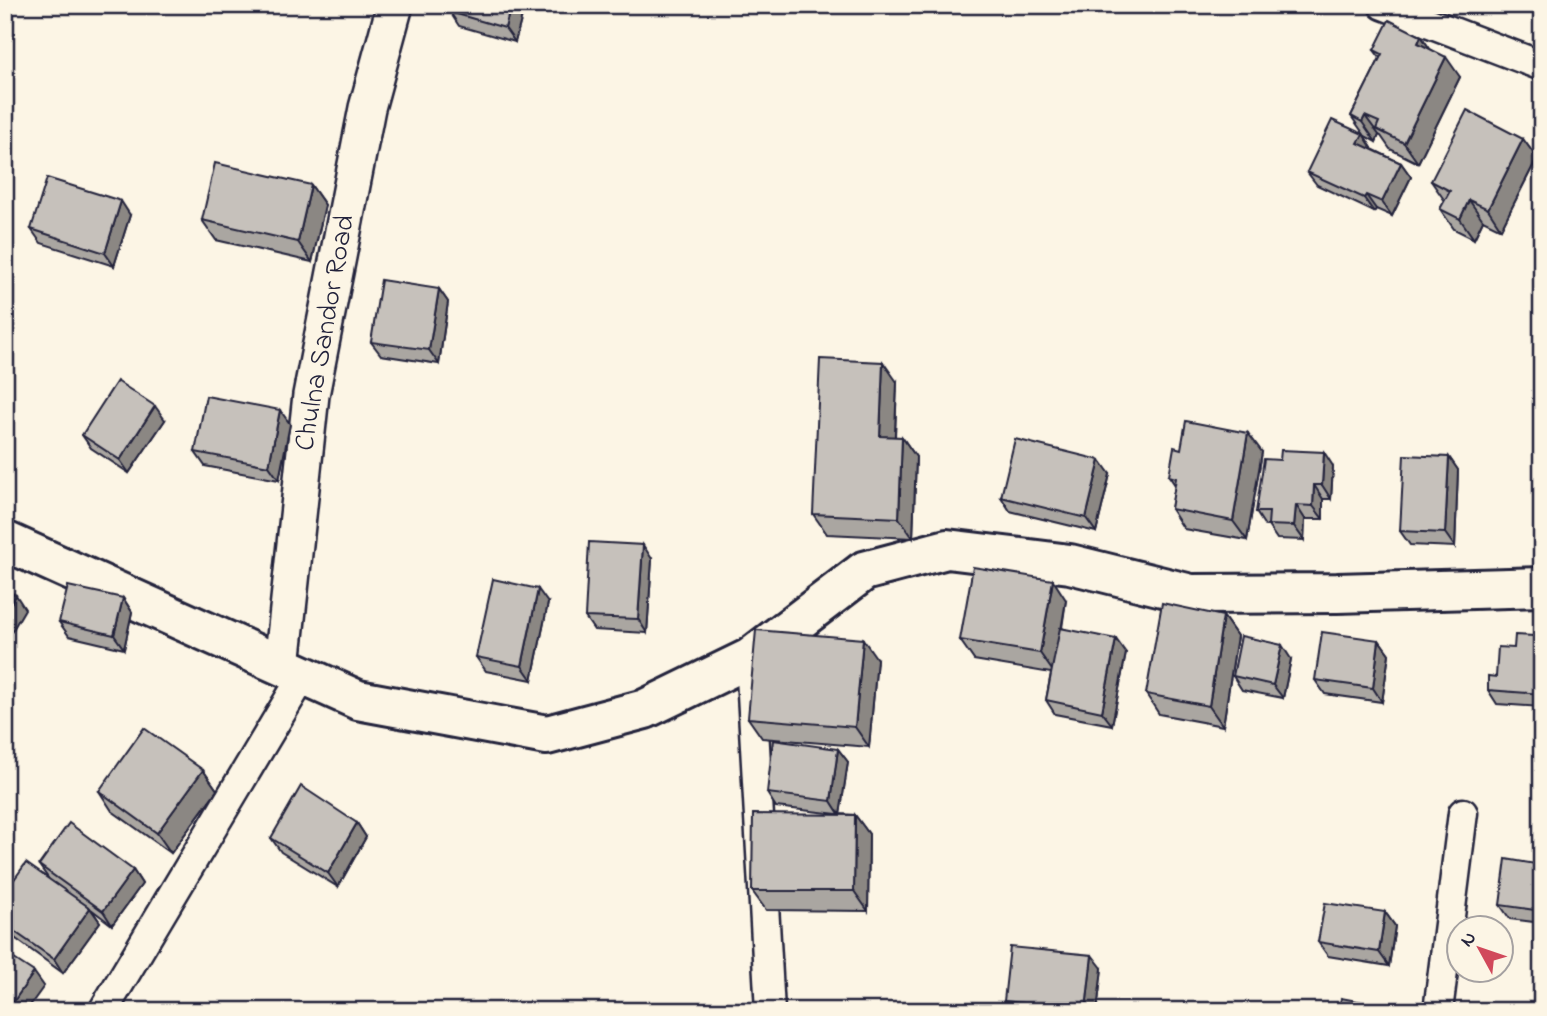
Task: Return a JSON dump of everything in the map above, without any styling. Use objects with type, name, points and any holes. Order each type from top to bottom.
[{"type":"main road","points":[[5,541],[358,700],[547,735],[645,709],[750,658],[864,571],[947,549],[1070,564],[1191,594],[1542,587]]},
{"type":"street","name":"Chulna Sandor Road","points":[[292,671],[311,395],[367,107],[396,5]]},
{"type":"street","points":[[1383,5],[1542,66]]},
{"type":"street","points":[[750,658],[770,1011]]},
{"type":"street","points":[[103,1011],[292,671]]},
{"type":"street","points":[[1438,1011],[1463,813]]},
{"type":"building","points":[[452,5],[511,5],[505,28],[450,12]]},
{"type":"building","points":[[1389,20],[1421,36],[1418,43],[1446,57],[1404,143],[1376,129],[1379,122],[1365,116],[1362,122],[1351,116],[1382,54],[1374,50]]},
{"type":"building","points":[[1467,110],[1523,139],[1488,209],[1469,200],[1460,219],[1440,209],[1450,191],[1431,181]]},
{"type":"building","points":[[1332,120],[1363,134],[1358,143],[1401,163],[1382,202],[1366,195],[1364,198],[1307,172]]},
{"type":"building","points":[[215,163],[311,185],[298,242],[202,220]]},
{"type":"building","points":[[47,178],[121,201],[105,253],[31,229]]},
{"type":"building","points":[[381,280],[439,289],[429,350],[371,342]]},
{"type":"building","points":[[820,359],[883,362],[880,436],[902,437],[899,518],[813,514]]},
{"type":"building","points":[[117,381],[155,406],[120,460],[82,435]]},
{"type":"building","points":[[206,396],[280,410],[269,466],[195,452]]},
{"type":"building","points":[[1186,421],[1248,433],[1233,521],[1171,509],[1176,478],[1169,476],[1174,447],[1181,449]]},
{"type":"building","points":[[1015,439],[1100,460],[1086,518],[1001,497]]},
{"type":"building","points":[[1281,450],[1324,452],[1322,485],[1314,485],[1313,506],[1296,505],[1294,526],[1268,525],[1269,512],[1256,512],[1264,459],[1280,460]]},
{"type":"building","points":[[1404,455],[1449,457],[1445,533],[1400,531]]},
{"type":"building","points":[[589,542],[643,545],[638,619],[585,617]]},
{"type":"building","points":[[973,567],[1053,580],[1040,653],[960,640]]},
{"type":"building","points":[[493,579],[538,589],[522,666],[476,657]]},
{"type":"building","points":[[68,586],[123,598],[114,635],[59,622]]},
{"type":"building","points":[[5,589],[16,595],[5,613]]},
{"type":"building","points":[[1162,603],[1223,616],[1209,706],[1146,694]]},
{"type":"building","points":[[1060,628],[1116,639],[1102,712],[1046,700]]},
{"type":"building","points":[[756,630],[863,639],[855,727],[748,718]]},
{"type":"building","points":[[1322,632],[1379,640],[1373,688],[1315,680]]},
{"type":"building","points":[[1515,635],[1534,636],[1534,641],[1542,641],[1542,694],[1488,690],[1488,676],[1496,677],[1498,647],[1514,648]]},
{"type":"building","points":[[1241,636],[1282,645],[1273,685],[1233,676]]},
{"type":"building","points":[[144,728],[203,770],[157,833],[99,791]]},
{"type":"building","points":[[773,740],[838,749],[831,801],[767,793]]},
{"type":"building","points":[[301,786],[357,823],[328,873],[271,838]]},
{"type":"building","points":[[753,814],[855,815],[854,891],[752,891]]},
{"type":"building","points":[[69,823],[133,870],[103,911],[39,865]]},
{"type":"building","points":[[1506,859],[1542,865],[1542,911],[1500,905]]},
{"type":"building","points":[[26,863],[90,908],[54,959],[5,925],[5,892]]},
{"type":"building","points":[[1325,903],[1385,912],[1379,952],[1318,942]]},
{"type":"building","points":[[1010,947],[1092,955],[1086,1009],[1004,1001]]},
{"type":"building","points":[[5,953],[34,972],[7,1011],[5,1011]]},
{"type":"building","points":[[1341,998],[1405,1010],[1339,1011]]}]
